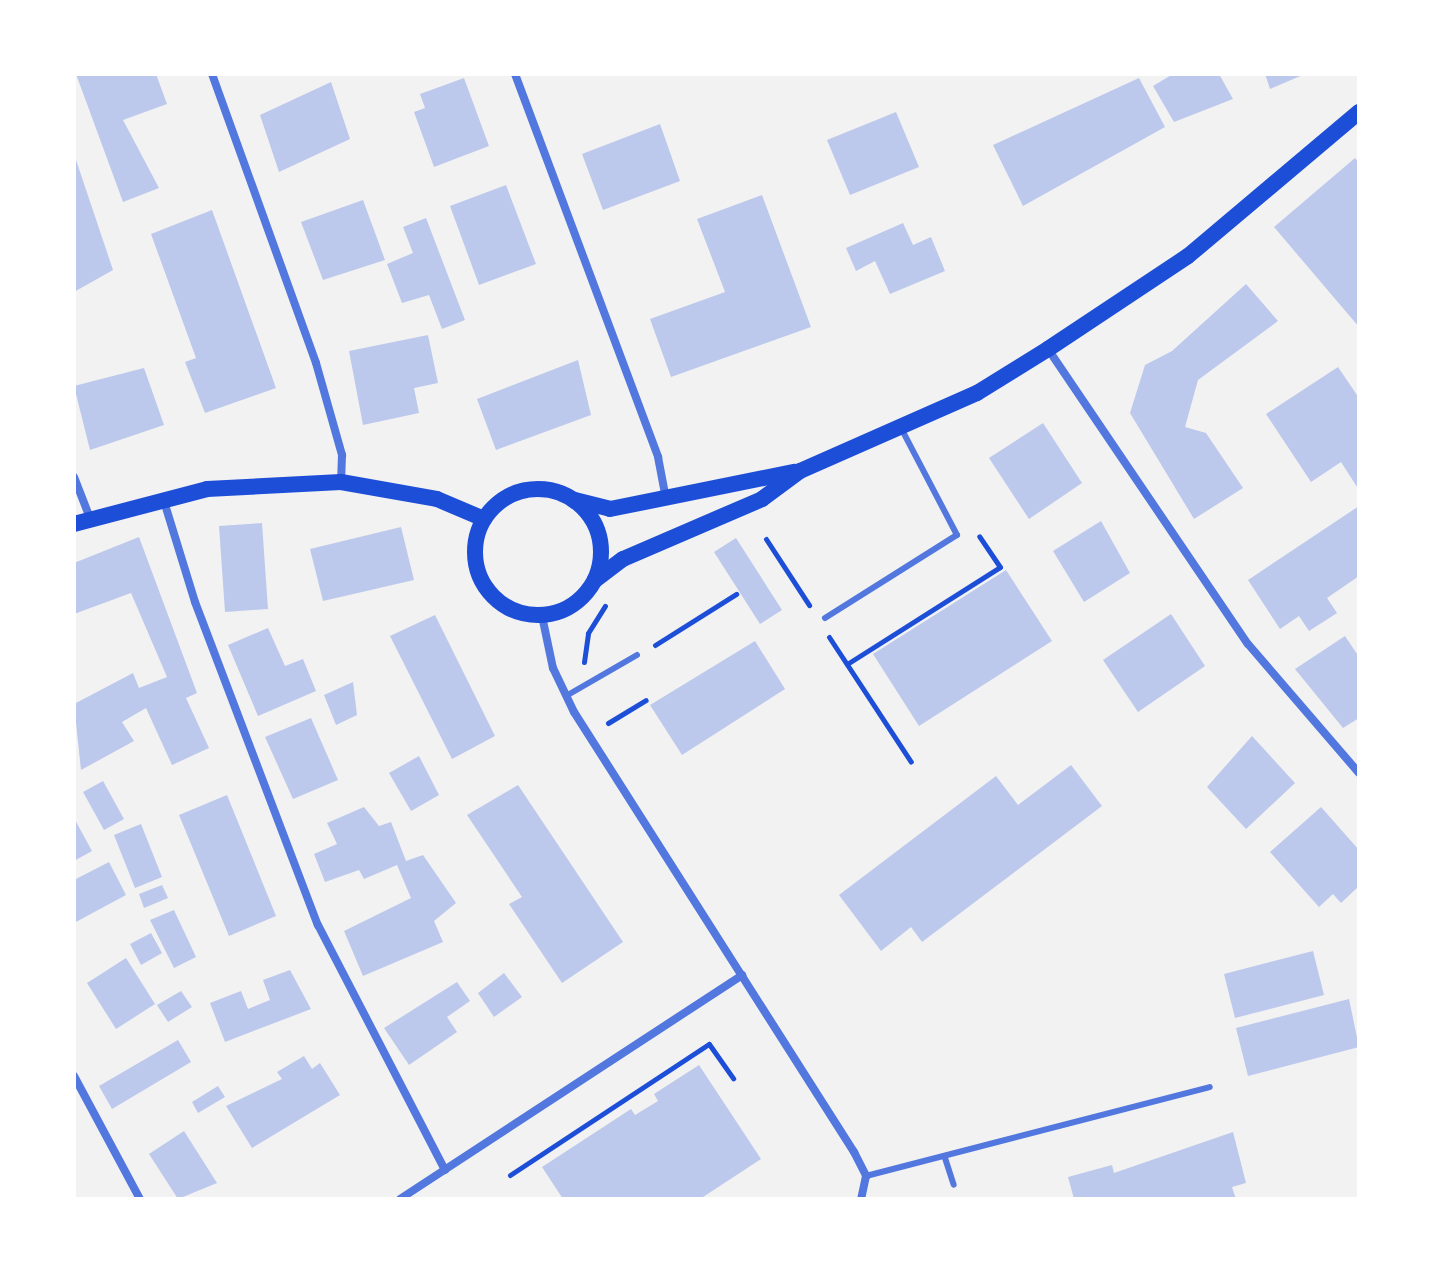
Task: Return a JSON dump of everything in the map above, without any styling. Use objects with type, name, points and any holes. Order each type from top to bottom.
[{"type":"main road","points":[[800,471],[762,499],[623,559],[595,580],[573,605],[542,616],[504,606],[479,577],[476,537],[484,519],[525,490],[610,509],[800,471],[902,430],[1048,349],[1188,256],[1359,112]]},
{"type":"main road","points":[[74,524],[163,497],[341,482],[391,487],[484,519]]},
{"type":"main road","points":[[575,500],[601,545],[595,580]]},
{"type":"street","points":[[212,74],[316,363],[342,455],[341,482]]},
{"type":"street","points":[[515,74],[658,457],[666,500]]},
{"type":"street","points":[[1048,349],[1248,644],[1359,773]]},
{"type":"street","points":[[74,477],[90,518]]},
{"type":"street","points":[[163,497],[195,602],[318,925],[445,1170]]},
{"type":"street","points":[[542,616],[566,696],[866,1176],[861,1199]]},
{"type":"street","points":[[400,1199],[742,975]]},
{"type":"street","points":[[74,1076],[140,1199]]},
{"type":"lane","points":[[825,618],[957,535],[902,430]]},
{"type":"lane","points":[[566,696],[637,655]]},
{"type":"lane","points":[[866,1176],[1210,1087]]},
{"type":"lane","points":[[945,1158],[954,1185]]},
{"type":"path","points":[[847,664],[1000,567],[974,529]]},
{"type":"path","points":[[766,539],[815,614]]},
{"type":"path","points":[[637,655],[736,594]]},
{"type":"path","points":[[580,664],[588,633],[612,599]]},
{"type":"path","points":[[823,627],[911,762]]},
{"type":"path","points":[[610,727],[646,700]]},
{"type":"path","points":[[510,1175],[709,1044],[733,1078]]},
{"type":"building","points":[[76,74],[156,74],[167,104],[123,120],[159,188],[123,202]]},
{"type":"building","points":[[1173,74],[1219,74],[1233,99],[1174,122],[1153,86]]},
{"type":"building","points":[[1265,74],[1305,74],[1270,89]]},
{"type":"building","points":[[464,78],[489,146],[434,167],[414,112],[425,108],[420,94]]},
{"type":"building","points":[[1139,78],[1165,127],[1023,206],[993,145]]},
{"type":"building","points":[[331,82],[350,139],[279,172],[260,115]]},
{"type":"building","points":[[896,112],[919,167],[850,195],[827,140]]},
{"type":"building","points":[[660,124],[680,181],[603,210],[582,154]]},
{"type":"building","points":[[74,154],[113,270],[74,292]]},
{"type":"building","points":[[1355,158],[1359,163],[1359,327],[1274,227]]},
{"type":"building","points":[[506,185],[536,264],[479,285],[450,206]]},
{"type":"building","points":[[762,195],[811,327],[671,377],[650,319],[725,292],[697,219]]},
{"type":"building","points":[[363,200],[385,260],[323,280],[301,222]]},
{"type":"building","points":[[212,210],[276,388],[205,413],[185,362],[196,358],[151,234]]},
{"type":"building","points":[[426,218],[465,320],[442,329],[429,295],[402,303],[387,264],[413,253],[403,227]]},
{"type":"building","points":[[903,223],[913,245],[931,237],[945,271],[890,294],[875,261],[856,271],[846,248]]},
{"type":"building","points":[[1246,284],[1278,321],[1198,380],[1185,427],[1206,433],[1243,488],[1194,519],[1130,413],[1145,365],[1172,351]]},
{"type":"building","points":[[428,335],[438,383],[414,388],[419,413],[363,425],[349,351]]},
{"type":"building","points":[[578,360],[591,415],[496,450],[477,399]]},
{"type":"building","points":[[1338,367],[1359,398],[1359,490],[1341,462],[1311,482],[1266,414]]},
{"type":"building","points":[[144,368],[164,425],[90,450],[74,386]]},
{"type":"building","points":[[1043,423],[1082,483],[1029,519],[989,458]]},
{"type":"building","points":[[1359,506],[1359,576],[1327,598],[1337,613],[1309,631],[1299,616],[1280,629],[1248,580]]},
{"type":"building","points":[[1101,521],[1130,573],[1084,602],[1053,551]]},
{"type":"building","points":[[262,523],[268,609],[225,612],[219,526]]},
{"type":"building","points":[[401,527],[414,580],[323,601],[310,549]]},
{"type":"building","points":[[139,537],[197,693],[186,698],[209,748],[172,765],[146,708],[122,722],[134,741],[81,770],[74,704],[133,673],[139,688],[167,677],[131,593],[74,614],[74,563]]},
{"type":"building","points":[[736,538],[782,610],[760,624],[714,552]]},
{"type":"building","points":[[1006,570],[1052,641],[919,726],[873,654]]},
{"type":"building","points":[[1171,614],[1205,666],[1138,712],[1103,660]]},
{"type":"building","points":[[435,615],[495,736],[452,759],[390,636]]},
{"type":"building","points":[[268,628],[285,666],[303,659],[316,691],[258,716],[228,645]]},
{"type":"building","points":[[1345,636],[1359,657],[1359,718],[1343,728],[1295,669]]},
{"type":"building","points":[[755,641],[785,689],[682,755],[650,705]]},
{"type":"building","points":[[353,682],[357,715],[336,725],[324,695]]},
{"type":"building","points":[[311,718],[338,780],[293,799],[265,737]]},
{"type":"building","points":[[1252,736],[1295,783],[1246,829],[1207,787]]},
{"type":"building","points":[[419,756],[439,795],[411,811],[389,773]]},
{"type":"building","points":[[1071,765],[1102,806],[922,942],[911,927],[881,951],[839,895],[996,776],[1018,805]]},
{"type":"building","points":[[103,781],[124,819],[104,830],[83,792]]},
{"type":"building","points":[[518,785],[623,942],[562,983],[509,904],[522,897],[467,815]]},
{"type":"building","points":[[227,795],[276,916],[229,936],[179,815]]},
{"type":"building","points":[[364,807],[379,826],[391,822],[406,861],[423,855],[456,903],[434,921],[443,942],[363,976],[344,931],[411,898],[397,865],[364,879],[359,870],[325,882],[314,854],[337,844],[327,823]]},
{"type":"building","points":[[1321,807],[1359,850],[1359,886],[1341,903],[1333,894],[1319,907],[1270,852]]},
{"type":"building","points":[[74,818],[92,851],[74,861]]},
{"type":"building","points":[[141,824],[162,877],[135,888],[114,835]]},
{"type":"building","points":[[109,862],[126,895],[74,923],[74,880]]},
{"type":"building","points":[[162,885],[168,898],[144,908],[139,894]]},
{"type":"building","points":[[174,910],[196,957],[174,968],[150,920]]},
{"type":"building","points":[[151,933],[162,953],[141,965],[130,944]]},
{"type":"building","points":[[1313,951],[1324,995],[1235,1018],[1224,974]]},
{"type":"building","points":[[126,958],[155,1004],[116,1029],[87,983]]},
{"type":"building","points":[[290,970],[311,1009],[225,1042],[210,1003],[241,991],[248,1009],[270,1000],[263,980]]},
{"type":"building","points":[[504,973],[522,997],[494,1017],[478,993]]},
{"type":"building","points":[[457,982],[470,1001],[447,1017],[457,1032],[409,1065],[384,1028]]},
{"type":"building","points":[[181,991],[192,1007],[168,1022],[157,1005]]},
{"type":"building","points":[[1349,999],[1359,1047],[1248,1076],[1236,1028]]},
{"type":"building","points":[[178,1040],[191,1062],[112,1109],[99,1086]]},
{"type":"building","points":[[304,1056],[312,1069],[320,1063],[340,1095],[252,1148],[226,1106],[282,1079],[277,1072]]},
{"type":"building","points":[[699,1065],[761,1159],[700,1199],[563,1199],[542,1167],[631,1109],[635,1115],[658,1101],[654,1094]]},
{"type":"building","points":[[218,1086],[225,1097],[198,1113],[192,1102]]},
{"type":"building","points":[[184,1131],[217,1183],[178,1199],[149,1154]]},
{"type":"building","points":[[1233,1132],[1246,1183],[1232,1187],[1236,1199],[1074,1199],[1068,1177],[1112,1165],[1114,1173]]}]
